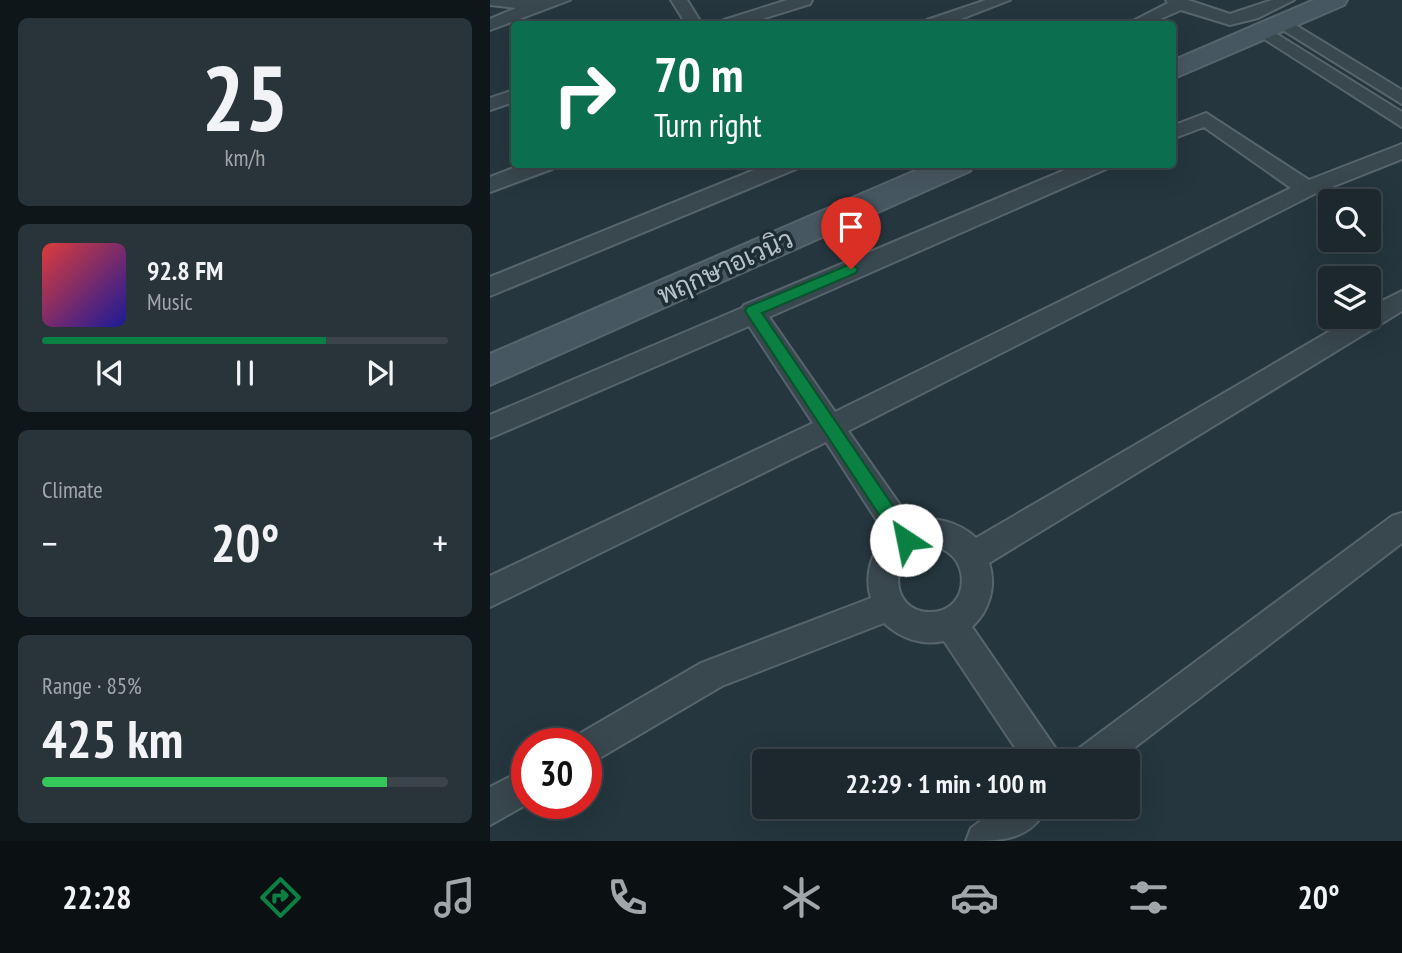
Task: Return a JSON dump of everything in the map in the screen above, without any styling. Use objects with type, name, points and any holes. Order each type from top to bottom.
[{"type":"street","points":[[491,0],[562,0]]},
{"type":"street","points":[[679,0],[692,21]]},
{"type":"street","points":[[739,21],[804,0]]},
{"type":"street","points":[[942,21],[1002,0]]},
{"type":"street","points":[[1176,69],[1278,18],[1335,0]]},
{"type":"street","points":[[490,25],[539,2]]},
{"type":"street","points":[[1142,21],[1178,2],[1212,18],[1234,21],[1278,18],[1402,98]]},
{"type":"street","points":[[1278,18],[1402,121]]},
{"type":"street","points":[[490,104],[511,97]]},
{"type":"street","points":[[1176,131],[1206,119],[1307,189]]},
{"type":"street","points":[[490,592],[831,427],[1307,189],[1402,151]]},
{"type":"street","points":[[490,185],[535,168]]},
{"type":"street","points":[[490,287],[777,168]]},
{"type":"street","name":"พฤกษาอเวนิว","points":[[490,370],[951,168]]},
{"type":"street","points":[[490,427],[752,311],[1090,168]]},
{"type":"street","points":[[973,556],[1402,300]]},
{"type":"street","points":[[752,311],[906,540]]},
{"type":"street","points":[[1106,749],[1402,526]]},
{"type":"street","points":[[920,534],[950,536],[973,556],[978,586],[963,614],[950,623],[933,627],[916,626],[900,618],[889,606],[883,592],[882,577],[894,549],[906,540],[920,534]]},
{"type":"street","points":[[602,739],[712,674],[889,606]]},
{"type":"street","points":[[950,623],[1036,749]]},
{"type":"street","points":[[490,807],[511,795]]},
{"type":"street","points":[[984,841],[1013,819]]},
{"type":"route","points":[[851,269],[752,311],[906,540]]}]
